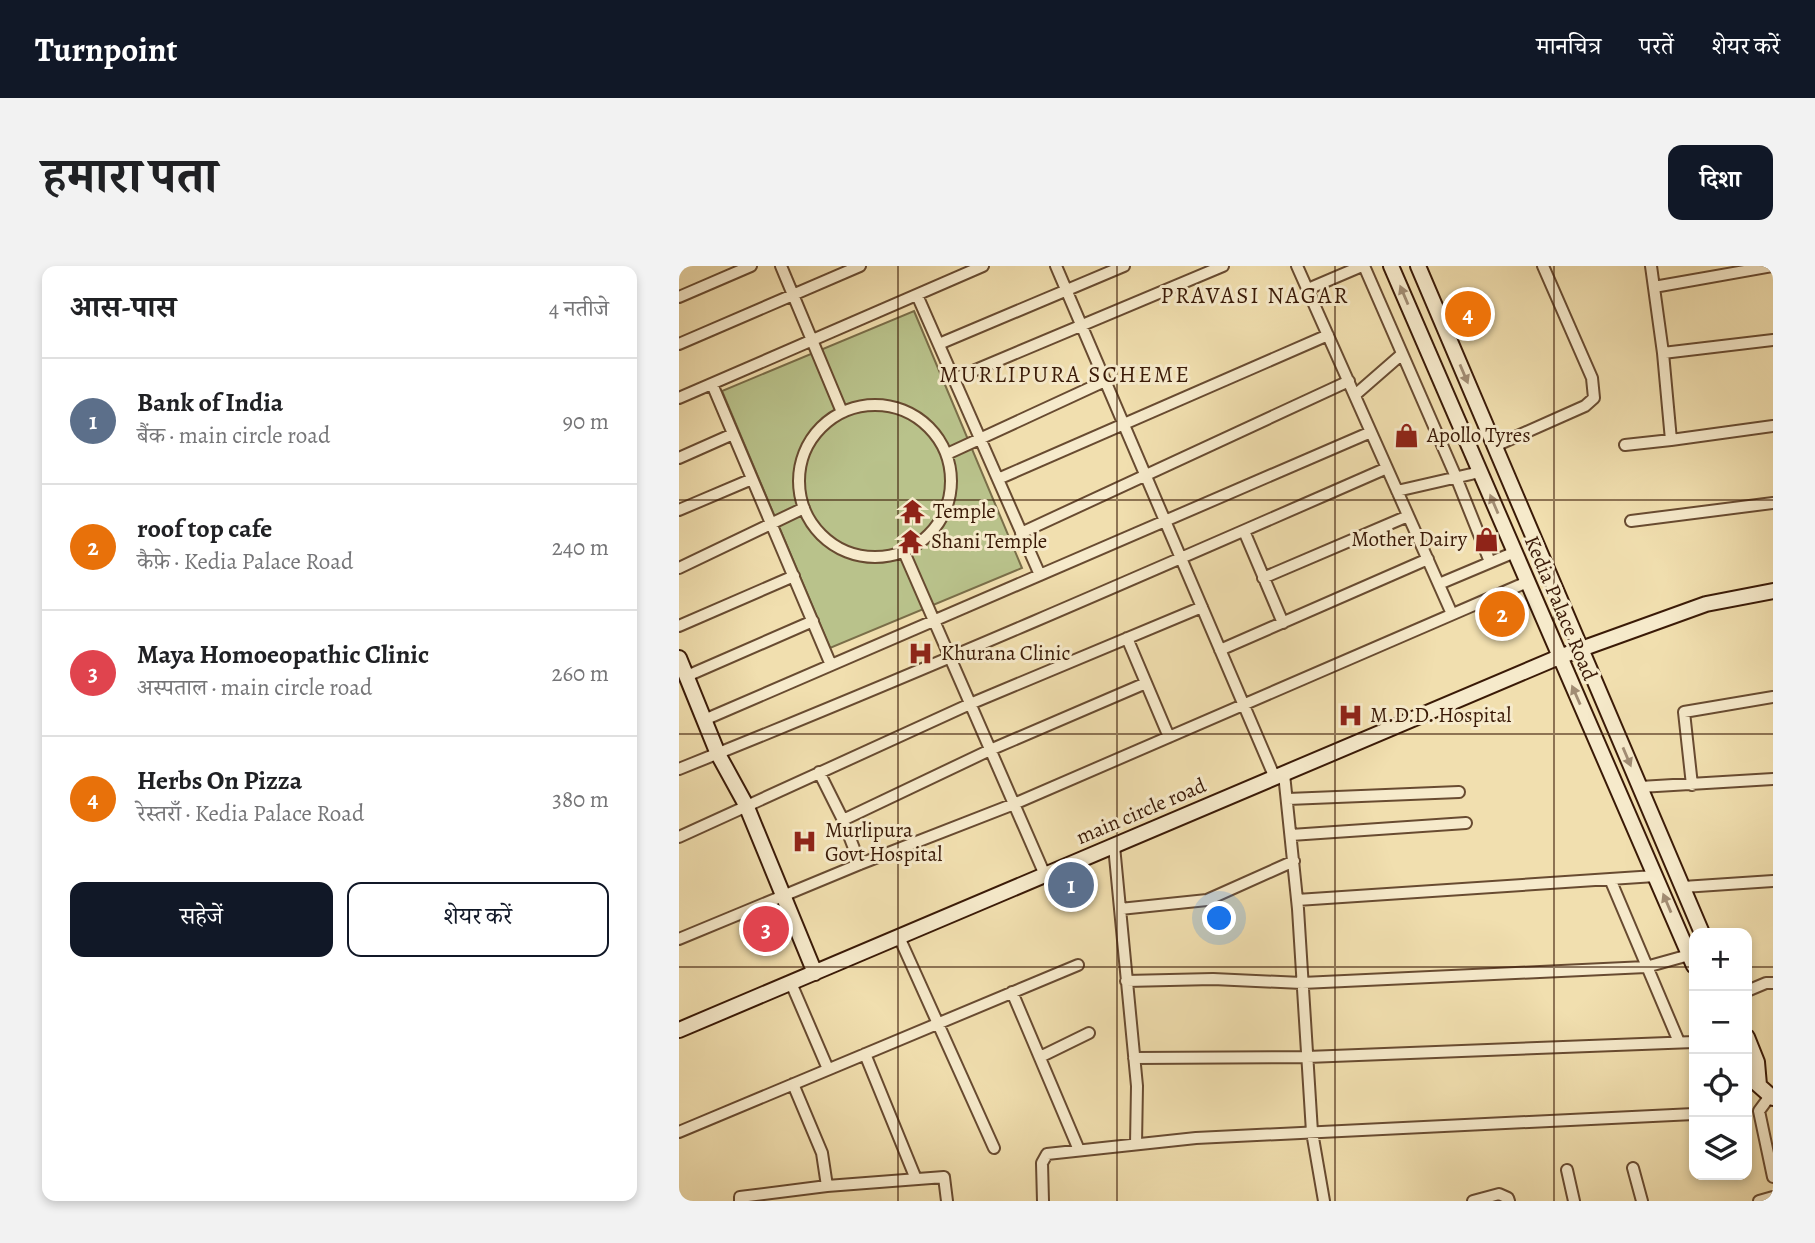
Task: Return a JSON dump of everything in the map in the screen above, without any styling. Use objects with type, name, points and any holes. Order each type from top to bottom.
[{"type":"street","points":[[679,297],[751,266]]},
{"type":"street","points":[[781,266],[842,412]]},
{"type":"street","points":[[679,344],[860,266]]},
{"type":"street","points":[[679,398],[983,266]]},
{"type":"street","points":[[1056,266],[1243,705],[1288,799],[1312,1132],[1324,1201]]},
{"type":"street","points":[[939,344],[1124,266]]},
{"type":"street","points":[[954,379],[1223,266]]},
{"type":"street","points":[[1297,266],[1452,614]]},
{"type":"street","points":[[1308,289],[1363,266],[1456,477],[1490,562]]},
{"type":"street","name":"Kedia Palace Road","points":[[1391,266],[1689,953]]},
{"type":"street","name":"Kedia Palace Road","points":[[1418,266],[1700,928]]},
{"type":"street","points":[[1495,446],[1585,406],[1594,398],[1592,378],[1543,266]]},
{"type":"street","points":[[1651,266],[1671,440]]},
{"type":"street","points":[[1654,288],[1773,266]]},
{"type":"street","points":[[917,295],[1039,575]]},
{"type":"street","points":[[998,479],[1328,335]]},
{"type":"street","points":[[1663,353],[1773,341]]},
{"type":"street","points":[[1355,395],[1402,354]]},
{"type":"street","points":[[1021,533],[1349,381]]},
{"type":"street","points":[[947,454],[1105,382]]},
{"type":"street","points":[[712,384],[831,665]]},
{"type":"street","points":[[883,404],[904,410],[922,420],[937,435],[947,454],[952,473],[946,512],[928,536],[904,552],[870,558],[845,551],[823,537],[804,508],[799,490],[803,454],[811,438],[823,424],[842,412],[862,405],[883,404]]},
{"type":"street","points":[[1625,445],[1773,426]]},
{"type":"street","points":[[704,720],[1371,432]]},
{"type":"street","points":[[679,458],[733,434]]},
{"type":"street","points":[[679,769],[781,730],[1387,468]]},
{"type":"street","points":[[1397,491],[1480,472]]},
{"type":"street","points":[[679,510],[752,479]]},
{"type":"street","points":[[1631,521],[1773,503]]},
{"type":"street","points":[[679,568],[804,508]]},
{"type":"street","points":[[1263,578],[1408,516]]},
{"type":"street","points":[[1244,531],[1283,623]]},
{"type":"street","points":[[904,552],[1045,875]]},
{"type":"street","points":[[1439,584],[1515,552]]},
{"type":"street","points":[[1220,650],[1428,559]]},
{"type":"street","points":[[679,626],[794,576]]},
{"type":"street","points":[[679,939],[1014,804],[1527,582]]},
{"type":"street","name":"main circle road","points":[[679,1030],[1559,657],[1706,604],[1773,591]]},
{"type":"street","points":[[679,837],[970,704],[1202,607]]},
{"type":"street","points":[[687,676],[813,621]]},
{"type":"street","points":[[1127,638],[1169,737]]},
{"type":"street","points":[[679,658],[718,754],[746,805],[815,973]]},
{"type":"street","points":[[843,820],[990,750],[1146,683]]},
{"type":"street","points":[[1692,785],[1684,712],[1773,696]]},
{"type":"street","points":[[819,772],[843,820],[860,864]]},
{"type":"street","points":[[1640,787],[1773,779]]},
{"type":"street","points":[[1288,799],[1459,792]]},
{"type":"street","points":[[1291,835],[1466,823]]},
{"type":"street","points":[[1114,846],[1137,1086],[1136,1144]]},
{"type":"street","points":[[1120,909],[1207,900],[1294,861]]},
{"type":"street","points":[[1297,900],[1655,876]]},
{"type":"street","points":[[1610,879],[1679,1042]]},
{"type":"street","points":[[1683,887],[1773,881]]},
{"type":"street","points":[[899,937],[994,1148]]},
{"type":"street","points":[[1126,981],[1213,979],[1302,982],[1646,967],[1689,960]]},
{"type":"street","points":[[679,1132],[1078,965]]},
{"type":"street","points":[[791,983],[828,1069]]},
{"type":"street","points":[[1752,989],[1773,983]]},
{"type":"street","points":[[1012,992],[1079,1150]]},
{"type":"street","points":[[1039,1057],[1089,1033]]},
{"type":"street","points":[[1134,1058],[1307,1057],[1689,1042]]},
{"type":"street","points":[[1752,1050],[1757,1062],[1759,1085]]},
{"type":"street","points":[[865,1054],[916,1179]]},
{"type":"street","points":[[1752,1079],[1771,1097],[1759,1111],[1752,1111]]},
{"type":"street","points":[[793,1084],[822,1153],[827,1186]]},
{"type":"street","points":[[1759,1111],[1773,1177]]},
{"type":"street","points":[[1043,1201],[1042,1163],[1047,1154],[1196,1138],[1689,1114]]},
{"type":"street","points":[[1633,1168],[1641,1201]]},
{"type":"street","points":[[1567,1170],[1574,1201]]},
{"type":"street","points":[[740,1201],[740,1197],[827,1186],[944,1177],[947,1201]]},
{"type":"street","points":[[1473,1201],[1499,1194],[1509,1201]]},
{"type":"street","points":[[1759,1201],[1773,1197]]},
{"type":"green space","points":[[914,311],[1022,568],[830,648],[722,391]]},
{"type":"place","name":"Herbs On Pizza","points":[[1468,314]]},
{"type":"place","name":"Apollo Tyres","points":[[1407,435]]},
{"type":"place","name":"Temple","points":[[913,511]]},
{"type":"place","name":"Mother Dairy","points":[[1487,539]]},
{"type":"place","name":"Shani Temple","points":[[911,541]]},
{"type":"place","name":"roof top cafe","points":[[1502,614]]},
{"type":"place","name":"Khurana Clinic","points":[[921,653]]},
{"type":"place","name":"M.D.D. Hospital","points":[[1350,715]]},
{"type":"place","name":"Murlipura Govt Hospital","points":[[805,842]]},
{"type":"place","name":"Bank of India","points":[[1071,885]]},
{"type":"place","name":"Maya Homoeopathic Clinic","points":[[766,929]]},
{"type":"district","name":"PRAVASI NAGAR","points":[[1255,295]]},
{"type":"district","name":"MURLIPURA SCHEME","points":[[1065,374]]}]
